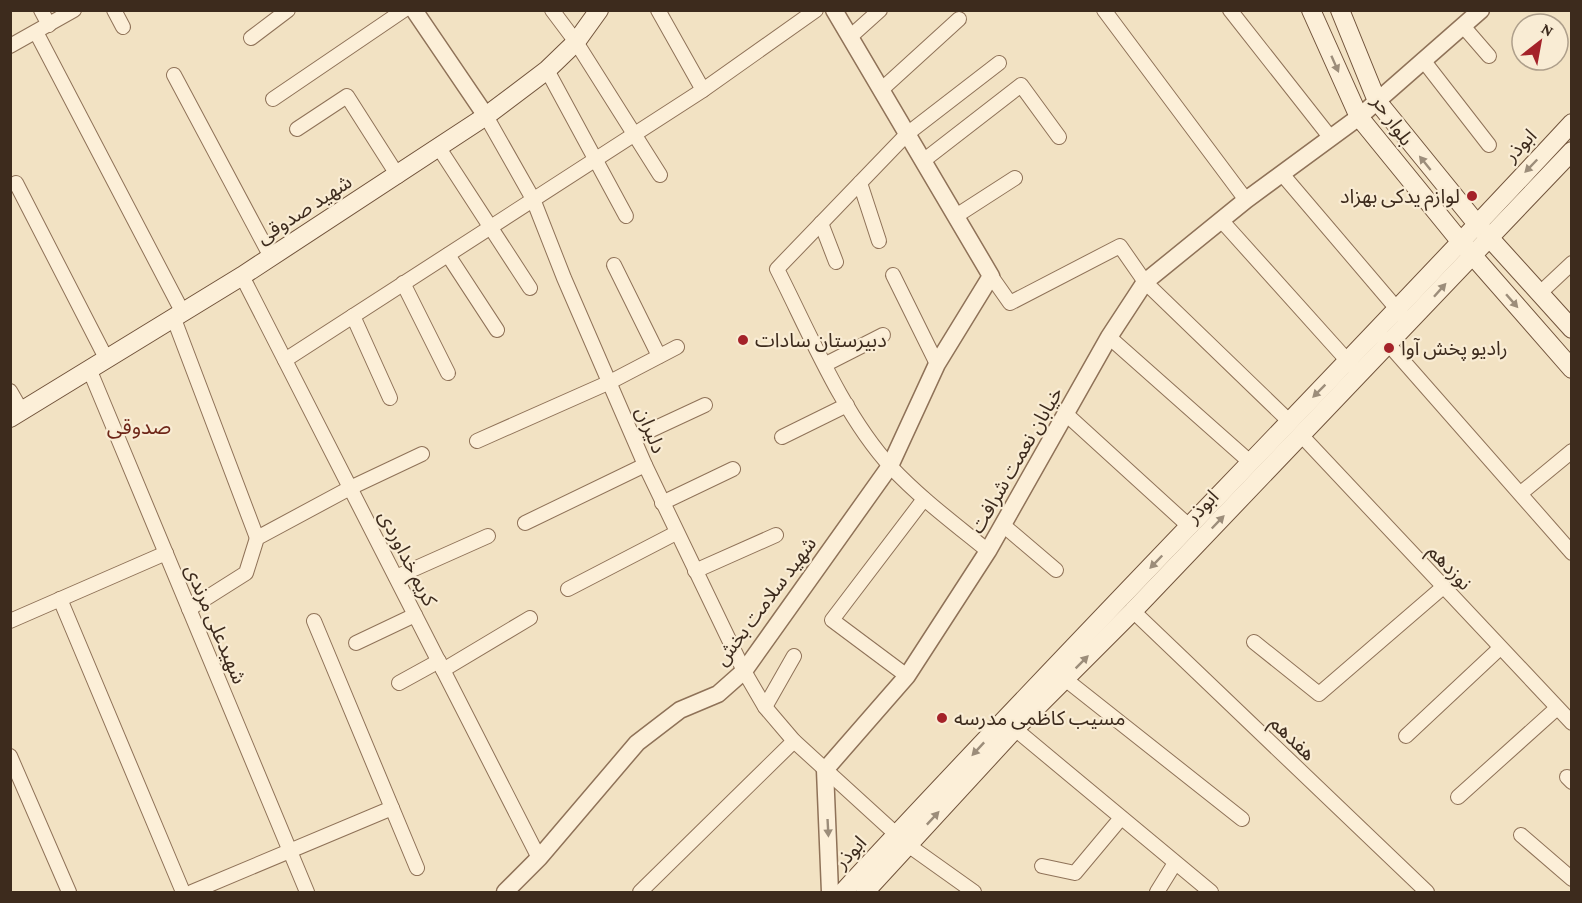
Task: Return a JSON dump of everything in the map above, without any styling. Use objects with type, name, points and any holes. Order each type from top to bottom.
[{"type":"main road","name":"شهید صدوقی","points":[[16,414],[90,371],[242,276],[398,176],[486,116],[547,70],[576,42],[599,10]]},
{"type":"main road","name":"بلوار حر","points":[[1311,10],[1359,117],[1466,248],[1572,369]]},
{"type":"main road","name":"بلوار حر","points":[[1340,10],[1377,101],[1477,224],[1572,329]]},
{"type":"main road","name":"ابوذر","points":[[843,892],[902,840],[1133,611],[1295,428],[1404,316],[1466,248],[1477,224],[1572,123]]},
{"type":"main road","name":"ابوذر","points":[[1466,248],[1489,237],[1570,157]]},
{"type":"main road","name":"ابوذر","points":[[865,892],[902,840],[1250,462],[1295,428]]},
{"type":"street","points":[[40,10],[49,25]]},
{"type":"street","points":[[10,46],[74,10]]},
{"type":"street","points":[[114,10],[123,27]]},
{"type":"street","points":[[251,38],[288,10]]},
{"type":"street","points":[[273,99],[404,10]]},
{"type":"street","points":[[414,10],[486,116]]},
{"type":"street","points":[[552,10],[576,42],[660,175]]},
{"type":"street","points":[[658,10],[703,90]]},
{"type":"street","points":[[285,360],[703,90],[816,10]]},
{"type":"street","points":[[834,10],[991,276]]},
{"type":"street","points":[[850,37],[880,10]]},
{"type":"street","points":[[1104,10],[1246,200]]},
{"type":"street","points":[[1230,10],[1330,137]]},
{"type":"street","name":"خیابان نعمت شرافت","points":[[825,770],[908,676],[988,551],[1109,337],[1145,282],[1246,200],[1359,117],[1481,10]]},
{"type":"street","points":[[881,90],[959,19]]},
{"type":"street","points":[[1463,26],[1490,56]]},
{"type":"street","points":[[36,32],[178,316],[257,538],[246,573],[189,609]]},
{"type":"street","points":[[1423,60],[1489,145]]},
{"type":"street","points":[[988,551],[924,499],[890,465],[847,405],[777,269],[907,134],[999,63]]},
{"type":"street","points":[[547,70],[626,216]]},
{"type":"street","points":[[174,75],[271,257]]},
{"type":"street","points":[[923,161],[1020,85],[1059,137]]},
{"type":"street","points":[[297,129],[347,96],[398,176]]},
{"type":"street","name":"دلیران","points":[[486,116],[533,199],[564,278],[662,503],[744,671],[765,707],[794,741],[902,840],[974,892]]},
{"type":"street","points":[[1553,143],[1570,157]]},
{"type":"street","points":[[439,148],[492,226],[530,288]]},
{"type":"street","points":[[1282,174],[1404,316]]},
{"type":"street","points":[[956,216],[1015,178]]},
{"type":"street","points":[[16,183],[107,360]]},
{"type":"street","points":[[860,183],[879,241]]},
{"type":"street","points":[[1221,220],[1354,368]]},
{"type":"street","points":[[821,223],[836,262]]},
{"type":"street","name":"نوزدهم","points":[[991,276],[1010,303],[1120,246],[1145,282],[1295,428],[1499,649],[1572,723]]},
{"type":"street","points":[[448,255],[497,330]]},
{"type":"street","points":[[1540,293],[1572,263]]},
{"type":"street","points":[[614,265],[659,357]]},
{"type":"street","points":[[893,275],[938,364]]},
{"type":"street","name":"کریم خداوردی","points":[[242,276],[539,858]]},
{"type":"street","name":"شهید سلامت بخش","points":[[505,892],[539,858],[637,743],[680,710],[718,694],[744,671],[890,465],[938,364],[991,276]]},
{"type":"street","points":[[403,284],[448,373]]},
{"type":"street","points":[[353,316],[390,398]]},
{"type":"street","points":[[826,364],[883,335]]},
{"type":"street","points":[[1109,337],[1250,462]]},
{"type":"street","points":[[1383,338],[1572,553]]},
{"type":"street","points":[[477,441],[610,382],[677,347]]},
{"type":"street","name":"شهیدعلی مرندی","points":[[90,371],[307,892]]},
{"type":"street","points":[[10,391],[16,414]]},
{"type":"street","points":[[634,438],[705,405]]},
{"type":"street","points":[[782,437],[847,405]]},
{"type":"street","points":[[1066,414],[1190,527]]},
{"type":"street","points":[[1521,493],[1572,451]]},
{"type":"street","points":[[257,538],[350,488],[422,454]]},
{"type":"street","points":[[525,523],[645,465]]},
{"type":"street","points":[[662,503],[733,469]]},
{"type":"street","points":[[908,676],[832,620],[924,499]]},
{"type":"street","points":[[1003,525],[1056,570]]},
{"type":"street","points":[[568,589],[676,533]]},
{"type":"street","points":[[695,571],[776,535]]},
{"type":"street","points":[[396,577],[488,536]]},
{"type":"street","points":[[10,621],[166,553]]},
{"type":"street","points":[[1254,642],[1319,694],[1442,588]]},
{"type":"street","points":[[60,599],[183,892]]},
{"type":"street","name":"هفدهم","points":[[1133,611],[1427,892]]},
{"type":"street","points":[[356,642],[415,615]]},
{"type":"street","points":[[399,683],[441,666],[530,618]]},
{"type":"street","points":[[314,621],[417,868]]},
{"type":"street","points":[[1406,736],[1499,649]]},
{"type":"street","points":[[765,707],[794,656]]},
{"type":"street","points":[[1065,679],[1242,819]]},
{"type":"street","points":[[1458,797],[1557,708]]},
{"type":"street","points":[[1015,729],[1211,892]]},
{"type":"street","points":[[640,892],[794,741]]},
{"type":"street","points":[[10,756],[69,892]]},
{"type":"street","points":[[825,770],[830,892]]},
{"type":"street","points":[[192,892],[392,808]]},
{"type":"street","points":[[1042,866],[1075,873],[1121,818]]},
{"type":"street","points":[[1521,835],[1572,879]]},
{"type":"street","points":[[1157,892],[1175,863]]},
{"type":"place","name":"لوازم یدکی بهزاد","points":[[1472,196]]},
{"type":"place","name":"دبیرستان سادات","points":[[743,340]]},
{"type":"place","name":"رادیو پخش آوا","points":[[1389,348]]},
{"type":"place","name":"مسیب کاظمی مدرسه","points":[[942,718]]},
{"type":"district","name":"صدوقی","points":[[139,427]]}]
